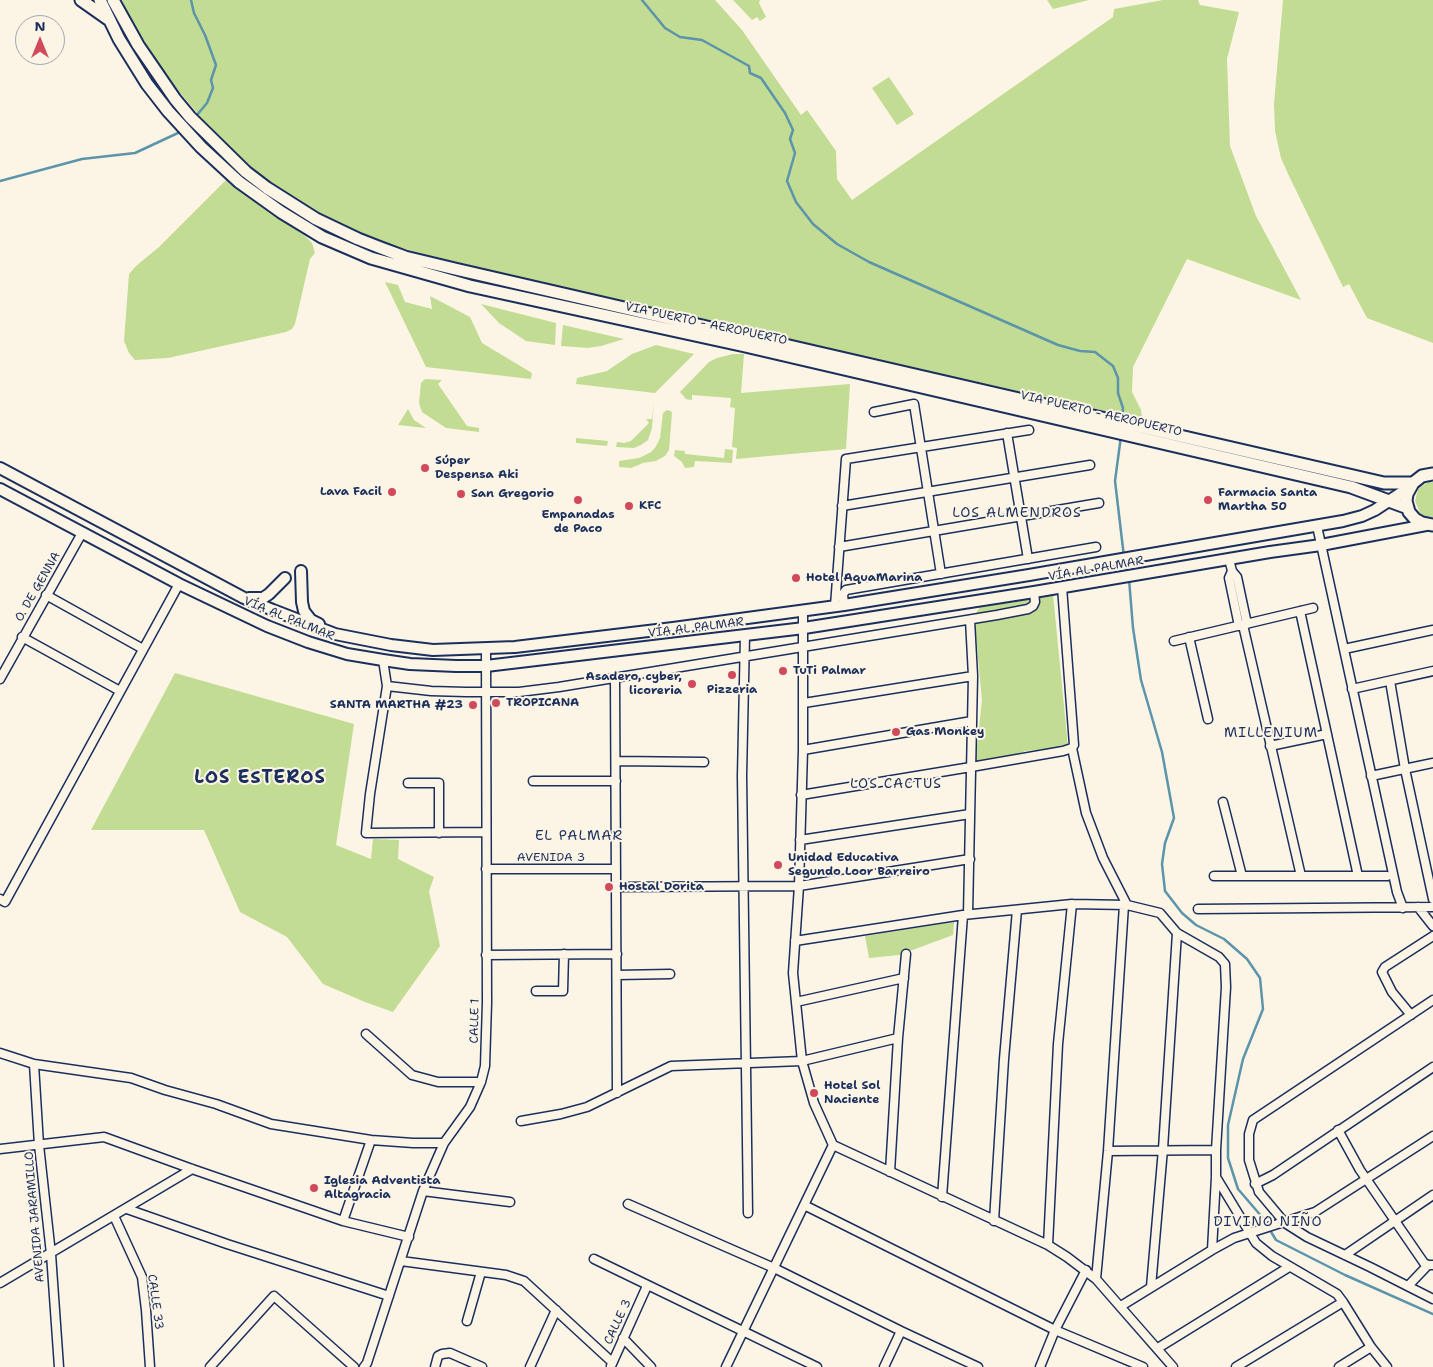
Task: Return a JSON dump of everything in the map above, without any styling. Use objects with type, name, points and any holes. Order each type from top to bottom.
[{"type":"main road","points":[[81,0],[110,21]]},
{"type":"main road","name":"VIA PUERTO - AEROPUERTO","points":[[100,0],[119,39],[147,84],[168,111],[201,147],[239,182],[281,212],[322,237],[358,253],[401,268],[470,286],[1096,421]]},
{"type":"main road","name":"VIA PUERTO - AEROPUERTO","points":[[113,0],[138,45],[175,98],[190,117],[232,158],[267,188],[316,219],[358,239],[405,257],[1143,432],[1384,483],[1411,485]]},
{"type":"main road","name":"VIA PUERTO - AEROPUERTO","points":[[1143,432],[1352,487],[1408,508]]},
{"type":"main road","name":"VÍA AL PALMAR","points":[[0,468],[244,598],[288,617],[335,634],[391,645],[433,650],[486,649],[680,628],[840,606],[1139,557],[1317,526],[1362,516],[1390,501],[1411,485]]},
{"type":"main road","points":[[1430,525],[1415,518],[1408,508],[1406,501],[1411,485],[1422,476],[1433,474]]},
{"type":"main road","name":"VÍA AL PALMAR","points":[[0,489],[179,584],[267,626],[308,642],[347,654],[383,660],[438,665],[486,666],[804,628],[1062,588],[1430,525]]},
{"type":"main road","points":[[300,571],[304,611],[311,620],[335,634]]},
{"type":"main road","points":[[244,598],[262,598],[285,578]]},
{"type":"street","points":[[874,412],[914,404],[941,574]]},
{"type":"street","points":[[840,606],[839,547],[846,460],[1029,430]]},
{"type":"street","points":[[1007,434],[1028,559]]},
{"type":"street","points":[[842,506],[1090,465]]},
{"type":"street","points":[[839,547],[1099,503]]},
{"type":"street","points":[[1317,526],[1397,892],[1404,908]]},
{"type":"street","name":"O. DE GENNA","points":[[0,678],[82,533]]},
{"type":"street","points":[[840,606],[846,590],[1096,547]]},
{"type":"street","points":[[1229,558],[1232,571],[1237,577],[1243,625],[1300,876]]},
{"type":"street","points":[[0,899],[5,902],[179,584]]},
{"type":"street","points":[[1062,588],[1074,745],[1072,748],[1086,813],[1103,858],[1126,905],[1108,1151],[1096,1279]]},
{"type":"street","points":[[387,686],[431,691],[519,692],[615,679],[1028,609],[1035,602],[1034,592]]},
{"type":"street","points":[[46,595],[143,649]]},
{"type":"street","points":[[1174,641],[1313,608]]},
{"type":"street","points":[[803,611],[803,750],[794,973],[802,1061],[814,1103],[833,1145],[1048,1245],[1086,1270],[1096,1279],[1173,1367]]},
{"type":"street","points":[[1300,611],[1358,876]]},
{"type":"street","points":[[942,1197],[970,859],[973,676],[970,620]]},
{"type":"street","points":[[1344,649],[1433,630]]},
{"type":"street","points":[[745,635],[742,776],[748,1213]]},
{"type":"street","points":[[22,637],[120,691]]},
{"type":"street","points":[[1189,637],[1208,720]]},
{"type":"street","name":"CALLE 1","points":[[364,1367],[367,1363],[409,1237],[423,1190],[444,1142],[470,1107],[481,1082],[485,1066],[486,649]]},
{"type":"street","points":[[383,660],[387,686],[370,794],[366,833],[486,832]]},
{"type":"street","points":[[1352,689],[1433,671]]},
{"type":"street","points":[[804,703],[973,676]]},
{"type":"street","points":[[615,679],[617,1093]]},
{"type":"street","points":[[1390,680],[1405,769],[1433,898]]},
{"type":"street","points":[[803,750],[972,721]]},
{"type":"street","points":[[1270,746],[1327,734]]},
{"type":"street","points":[[801,795],[1072,748]]},
{"type":"street","points":[[616,761],[704,762]]},
{"type":"street","points":[[1371,776],[1433,763]]},
{"type":"street","points":[[533,781],[616,781]]},
{"type":"street","points":[[408,783],[439,783],[439,833]]},
{"type":"street","points":[[1223,802],[1242,876]]},
{"type":"street","points":[[800,840],[970,814]]},
{"type":"street","points":[[1424,858],[1433,856]]},
{"type":"street","points":[[616,887],[799,886],[970,859]]},
{"type":"street","name":"AVENIDA 3","points":[[486,869],[616,869]]},
{"type":"street","points":[[1214,876],[1387,876]]},
{"type":"street","points":[[1048,1245],[1058,1044],[1072,904]]},
{"type":"street","points":[[795,941],[966,914],[1072,904],[1126,905],[1160,913],[1177,933],[1219,957],[1225,964],[1226,987],[1212,1250]]},
{"type":"street","points":[[1418,907],[1433,926]]},
{"type":"street","points":[[1198,909],[1433,907]]},
{"type":"street","points":[[994,1221],[1004,1059],[1017,910]]},
{"type":"street","points":[[1151,1287],[1163,1150],[1177,933]]},
{"type":"street","points":[[1411,1015],[1392,992],[1382,972],[1385,967],[1433,936]]},
{"type":"street","points":[[536,991],[564,991],[564,954]]},
{"type":"street","points":[[486,955],[617,954]]},
{"type":"street","points":[[890,1172],[898,1038],[906,954]]},
{"type":"street","points":[[617,975],[670,974]]},
{"type":"street","points":[[796,1002],[904,978]]},
{"type":"street","points":[[1433,1000],[1253,1120],[1249,1134],[1248,1160],[1255,1184],[1266,1201],[1285,1223],[1307,1237],[1433,1299]]},
{"type":"street","points":[[366,1034],[412,1075],[438,1082],[481,1082]]},
{"type":"street","points":[[521,1121],[587,1107],[671,1066],[802,1061],[898,1038]]},
{"type":"street","points":[[0,1053],[34,1064],[131,1078],[165,1090],[216,1104],[271,1124],[371,1140],[413,1143],[444,1142]]},
{"type":"street","name":"AVENIDA JARAMILLO","points":[[34,1064],[39,1146],[51,1254],[59,1367]]},
{"type":"street","points":[[1255,1184],[1273,1175],[1433,1067]]},
{"type":"street","points":[[1338,1130],[1366,1178],[1394,1220],[1424,1263],[1430,1265],[1408,1286]]},
{"type":"street","points":[[1121,1306],[1234,1238],[1315,1212],[1433,1136]]},
{"type":"street","points":[[0,1149],[104,1137],[343,1221],[409,1237]]},
{"type":"street","points":[[343,1221],[371,1140]]},
{"type":"street","points":[[726,1367],[833,1145]]},
{"type":"street","points":[[1108,1151],[1216,1150]]},
{"type":"street","points":[[0,1283],[192,1169]]},
{"type":"street","points":[[1216,1177],[1252,1232],[1256,1243],[1289,1267],[1336,1294],[1371,1347],[1387,1367]]},
{"type":"street","points":[[423,1190],[510,1202]]},
{"type":"street","points":[[1345,1255],[1433,1195]]},
{"type":"street","points":[[628,1204],[774,1268],[978,1367]]},
{"type":"street","points":[[804,1206],[1055,1330],[1132,1365],[1143,1367]]},
{"type":"street","points":[[127,1208],[227,1244],[389,1296]]},
{"type":"street","name":"CALLE 33","points":[[114,1216],[142,1277],[150,1367]]},
{"type":"street","points":[[594,1259],[817,1367]]},
{"type":"street","points":[[401,1261],[506,1275],[524,1281],[611,1365]]},
{"type":"street","points":[[1158,1348],[1289,1267]]},
{"type":"street","points":[[1040,1367],[1055,1330],[1086,1270]]},
{"type":"street","points":[[467,1321],[481,1272]]},
{"type":"street","name":"CALLE 3","points":[[611,1365],[647,1286]]},
{"type":"street","points":[[210,1367],[274,1296],[354,1367]]},
{"type":"street","points":[[1236,1367],[1343,1302]]},
{"type":"street","points":[[530,1367],[556,1310]]},
{"type":"street","points":[[884,1367],[901,1331]]},
{"type":"street","points":[[623,1338],[650,1367]]},
{"type":"street","points":[[1338,1367],[1371,1347]]},
{"type":"street","points":[[435,1367],[438,1356],[450,1353],[482,1367]]},
{"type":"street","points":[[956,1367],[959,1359]]},
{"type":"green space","points":[[122,0],[715,0],[742,30],[801,115],[807,110],[836,151],[837,179],[852,200],[1113,17],[1114,9],[1163,0],[1198,0],[1200,5],[1239,12],[1227,59],[1230,146],[1256,216],[1301,300],[1187,259],[1133,367],[1132,392],[1141,410],[1142,417],[1140,419],[571,290],[428,255],[383,243],[325,217],[288,195],[248,165],[208,126],[167,77],[130,18]]},
{"type":"green space","points":[[733,0],[760,0],[759,3],[766,17],[760,21],[757,17],[752,20]]},
{"type":"green space","points":[[1047,0],[1089,0],[1053,9]]},
{"type":"green space","points":[[1283,0],[1433,0],[1433,343],[1367,318],[1349,284],[1343,287],[1281,158],[1275,131],[1274,104]]},
{"type":"green space","points":[[889,77],[914,114],[897,125],[872,88]]},
{"type":"green space","points":[[226,180],[305,236],[312,243],[315,253],[310,259],[295,324],[292,329],[286,332],[168,358],[135,360],[129,353],[124,341],[129,274]]},
{"type":"green space","points":[[385,282],[398,285],[405,302],[432,309],[430,296],[470,317],[482,343],[532,373],[531,379],[426,367]]},
{"type":"green space","points":[[481,304],[556,323],[555,345],[526,341],[499,323]]},
{"type":"green space","points":[[563,325],[624,339],[588,348],[561,346]]},
{"type":"green space","points":[[656,345],[694,354],[655,393],[576,384],[577,378],[607,371],[632,354]]},
{"type":"green space","points":[[733,354],[744,354],[741,393],[850,384],[846,449],[736,459],[737,448],[732,447],[735,408],[730,407],[731,398],[692,395],[692,400],[686,399],[680,392],[709,362]]},
{"type":"green space","points":[[425,379],[442,380],[438,384],[467,426],[479,428],[479,432],[446,428],[422,412],[419,403],[421,383]]},
{"type":"green space","points":[[654,402],[652,428],[648,440],[634,448],[616,447],[617,442],[631,441],[649,423],[646,419],[652,419]]},
{"type":"green space","points":[[408,409],[414,420],[426,428],[398,425]]},
{"type":"green space","points":[[667,410],[672,413],[669,450],[665,456],[656,461],[643,463],[631,468],[619,467],[619,461],[639,458],[655,448],[660,438],[663,413]]},
{"type":"green space","points":[[576,438],[608,441],[607,446],[576,443]]},
{"type":"green space","points":[[725,449],[733,450],[732,463],[695,461],[694,467],[685,468],[682,462],[674,456],[675,450],[685,451],[685,454],[724,458]]},
{"type":"green space","points":[[1428,482],[1433,482],[1433,519],[1425,517],[1420,513],[1415,501],[1418,489]]},
{"type":"green space","points":[[1053,594],[1068,747],[1025,751],[1006,759],[975,765],[982,700],[974,616],[980,607]]},
{"type":"green space","points":[[175,673],[354,724],[336,845],[371,859],[373,839],[399,840],[398,859],[434,877],[429,891],[440,946],[393,1012],[323,984],[287,937],[240,912],[204,830],[91,830]]},
{"type":"green space","points":[[954,922],[953,935],[899,955],[869,958],[865,936]]},
{"type":"waterway","points":[[191,0],[194,13],[205,35],[216,65],[211,80],[213,88],[207,103],[197,115]]},
{"type":"waterway","points":[[642,0],[665,28],[680,37],[702,40],[749,66],[750,73],[761,78],[785,113],[793,130],[790,139],[795,153],[787,181],[796,202],[813,224],[837,244],[869,262],[1058,345],[1080,351],[1095,352],[1113,366],[1118,378],[1118,393],[1123,408],[1122,420]]},
{"type":"waterway","points":[[0,181],[82,159],[135,153],[178,133]]},
{"type":"waterway","points":[[1121,436],[1115,481],[1124,557]]},
{"type":"waterway","points":[[1125,562],[1128,574]]},
{"type":"waterway","points":[[1129,579],[1133,628],[1141,680],[1162,752],[1174,818],[1165,843],[1162,864],[1165,891],[1182,913],[1196,925],[1224,939],[1247,959],[1260,978],[1263,1009],[1243,1059],[1228,1125],[1228,1158],[1238,1189],[1262,1217],[1276,1240],[1345,1275],[1433,1314]]},
{"type":"place","name":"Súper Despensa Aki","points":[[425,468]]},
{"type":"place","name":"Lava Facil","points":[[392,492]]},
{"type":"place","name":"San Gregorio","points":[[461,494]]},
{"type":"place","name":"Empanadas de Paco","points":[[578,500]]},
{"type":"place","name":"Farmacia Santa Martha 50","points":[[1208,500]]},
{"type":"place","name":"KFC","points":[[629,506]]},
{"type":"place","name":"Hotel AquaMarina","points":[[796,578]]},
{"type":"place","name":"TuTi Palmar","points":[[783,671]]},
{"type":"place","name":"Pizzeria","points":[[732,675]]},
{"type":"place","name":"Asadero, cyber, licoreria","points":[[692,684]]},
{"type":"place","name":"TROPICANA","points":[[496,703]]},
{"type":"place","name":"SANTA MARTHA #23","points":[[473,705]]},
{"type":"place","name":"Gas Monkey","points":[[896,732]]},
{"type":"place","name":"Unidad Educativa Segundo Loor Barreiro","points":[[778,865]]},
{"type":"place","name":"Hostal Dorita","points":[[609,887]]},
{"type":"place","name":"Hotel Sol Naciente","points":[[814,1093]]},
{"type":"place","name":"Iglesia Adventista Altagracia","points":[[314,1188]]},
{"type":"district","name":"LOS ALMENDROS","points":[[1017,513]]},
{"type":"district","name":"MILLENIUM","points":[[1271,733]]},
{"type":"district","name":"LOS ESTEROS","points":[[260,778]]},
{"type":"district","name":"LOS CACTUS","points":[[896,784]]},
{"type":"district","name":"EL PALMAR","points":[[579,836]]},
{"type":"district","name":"DIVINO NIÑO","points":[[1268,1222]]}]
